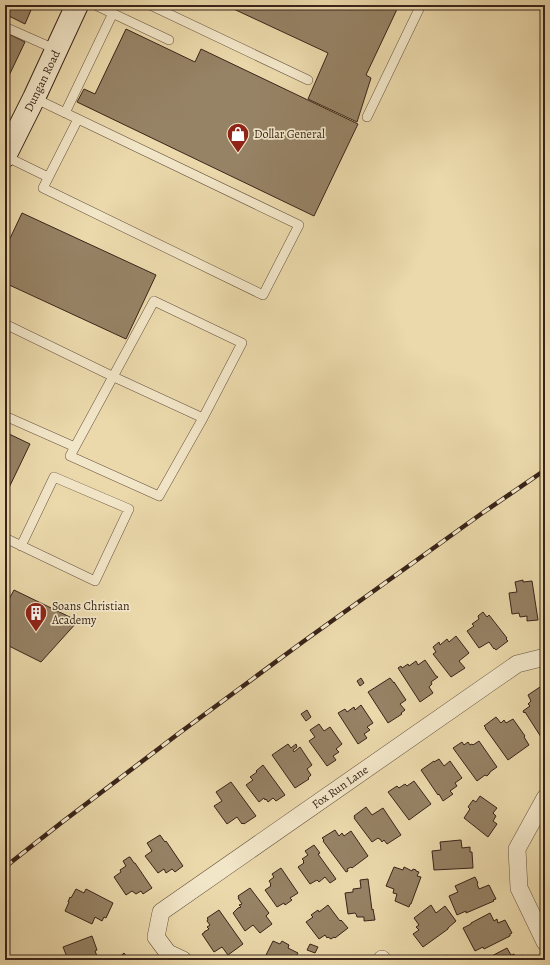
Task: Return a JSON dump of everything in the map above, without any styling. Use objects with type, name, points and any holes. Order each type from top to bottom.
[{"type":"street","name":"Dungan Road","points":[[5,156],[57,50],[77,5]]},
{"type":"street","name":"Fox Run Lane","points":[[183,960],[168,953],[156,937],[161,912],[517,664],[545,657]]},
{"type":"street","points":[[545,798],[517,849],[519,888],[545,942]]},
{"type":"lane","points":[[96,5],[169,40]]},
{"type":"lane","points":[[150,5],[308,80]]},
{"type":"lane","points":[[367,116],[421,5]]},
{"type":"lane","points":[[65,113],[113,13]]},
{"type":"lane","points":[[5,26],[57,50]]},
{"type":"lane","points":[[34,98],[65,113],[78,119],[299,225],[263,295],[43,188],[78,119]]},
{"type":"lane","points":[[5,156],[48,177]]},
{"type":"lane","points":[[154,302],[242,343],[202,418],[158,496],[70,456],[154,302]]},
{"type":"lane","points":[[5,324],[202,418]]},
{"type":"lane","points":[[5,416],[75,447]]},
{"type":"lane","points":[[5,538],[21,546],[95,581],[129,509],[54,477],[21,546]]},
{"type":"building","points":[[5,5],[20,5],[31,10],[25,24],[5,14]]},
{"type":"building","points":[[20,5],[34,5],[31,10]]},
{"type":"building","points":[[225,5],[399,5],[366,75],[371,78],[357,122],[308,99],[328,53]]},
{"type":"building","points":[[126,29],[195,62],[201,49],[358,124],[314,216],[77,102],[84,89],[95,94]]},
{"type":"building","points":[[5,32],[25,42],[5,84]]},
{"type":"building","points":[[22,213],[156,275],[126,339],[5,283],[5,249]]},
{"type":"building","points":[[5,432],[30,444],[5,496]]},
{"type":"building","points":[[523,580],[523,582],[532,581],[538,620],[527,621],[527,616],[520,617],[519,613],[512,614],[509,593],[517,592],[515,582]]},
{"type":"building","name":"Soans Christian Academy","points":[[14,590],[78,621],[41,662],[5,644],[5,602],[7,603]]},
{"type":"building","points":[[483,612],[487,617],[489,615],[507,638],[506,639],[508,641],[496,650],[489,642],[479,648],[467,631],[474,626],[472,624],[479,619],[478,616]]},
{"type":"building","points":[[456,636],[469,653],[459,661],[465,668],[451,677],[433,654],[436,652],[433,647],[439,642],[440,645],[447,639],[449,642]]},
{"type":"building","points":[[425,660],[438,677],[431,682],[432,684],[429,687],[433,693],[420,702],[398,668],[401,666],[402,668],[408,664],[409,666],[416,661],[418,665]]},
{"type":"building","points":[[361,678],[364,683],[360,686],[357,681]]},
{"type":"building","points":[[390,678],[406,700],[400,704],[405,710],[401,713],[402,714],[388,723],[368,692]]},
{"type":"building","points":[[540,687],[545,692],[545,735],[541,737],[523,711],[530,706],[528,704],[531,701],[528,695]]},
{"type":"building","points":[[361,705],[373,723],[367,727],[370,730],[364,734],[367,738],[358,744],[338,713],[345,709],[347,712],[354,707],[355,710]]},
{"type":"building","points":[[307,710],[311,717],[306,721],[301,714]]},
{"type":"building","points":[[496,717],[501,723],[504,720],[506,723],[513,719],[525,736],[524,737],[529,745],[508,760],[484,726]]},
{"type":"building","points":[[319,724],[324,731],[330,727],[342,744],[336,749],[339,752],[333,756],[336,760],[327,766],[309,741],[315,737],[310,730]]},
{"type":"building","points":[[479,741],[497,767],[487,776],[485,775],[477,781],[453,748],[462,742],[464,745],[468,742],[470,745],[473,745]]},
{"type":"building","points":[[288,744],[291,748],[296,744],[297,747],[293,750],[294,752],[300,747],[312,765],[307,769],[311,775],[308,778],[309,779],[295,788],[272,755]]},
{"type":"building","points":[[439,759],[444,766],[450,761],[462,778],[455,783],[457,786],[450,791],[453,794],[443,801],[421,770]]},
{"type":"building","points":[[263,765],[285,795],[276,801],[273,798],[268,802],[264,798],[259,802],[246,785],[253,780],[250,777]]},
{"type":"building","points":[[414,781],[431,804],[409,820],[388,792],[397,786],[399,788],[405,784],[407,786]]},
{"type":"building","points":[[231,782],[256,816],[244,824],[242,824],[237,817],[227,824],[214,806],[222,801],[216,792]]},
{"type":"building","points":[[480,796],[497,808],[493,813],[496,816],[493,821],[497,824],[488,837],[464,818],[470,809],[468,807],[473,800],[476,802]]},
{"type":"building","points":[[366,807],[372,815],[383,808],[401,835],[387,844],[384,840],[382,842],[378,838],[372,842],[354,818],[354,816]]},
{"type":"building","points":[[335,830],[339,836],[342,833],[344,836],[351,831],[368,856],[352,868],[347,869],[348,871],[346,872],[322,838]]},
{"type":"building","points":[[160,835],[165,842],[166,841],[183,866],[175,872],[172,869],[166,873],[164,869],[158,873],[145,856],[152,851],[147,843]]},
{"type":"building","points":[[461,840],[462,848],[470,847],[470,852],[472,852],[473,868],[434,870],[432,851],[441,850],[440,842]]},
{"type":"building","points":[[314,845],[320,853],[318,854],[336,879],[330,883],[325,877],[319,882],[317,880],[310,884],[298,867],[304,863],[302,859],[308,855],[305,851]]},
{"type":"building","points":[[129,857],[135,863],[152,888],[143,894],[141,891],[136,894],[132,891],[126,895],[114,877],[126,866],[123,861]]},
{"type":"building","points":[[394,867],[403,870],[404,867],[412,871],[413,869],[416,870],[419,872],[417,876],[421,877],[409,907],[395,901],[397,894],[393,893],[394,889],[386,886]]},
{"type":"building","points":[[281,868],[298,893],[290,898],[292,900],[285,905],[284,903],[277,907],[265,890],[271,886],[269,881],[274,877],[272,874]]},
{"type":"building","points":[[475,877],[479,889],[489,885],[496,899],[466,913],[466,911],[457,915],[449,896],[458,892],[455,886]]},
{"type":"building","points":[[368,879],[372,910],[373,909],[375,920],[364,921],[364,917],[357,917],[355,913],[348,914],[345,893],[353,892],[353,889],[361,888],[360,880]]},
{"type":"building","points":[[250,888],[269,913],[266,916],[272,924],[260,933],[253,925],[245,931],[233,913],[241,907],[239,905],[242,904],[238,896]]},
{"type":"building","points":[[76,889],[84,893],[86,889],[113,903],[106,918],[104,917],[102,921],[95,917],[92,924],[65,911],[70,897],[71,898]]},
{"type":"building","points":[[328,905],[340,921],[341,920],[348,928],[335,938],[327,938],[325,935],[319,939],[306,922],[313,917],[311,915],[318,910],[319,912]]},
{"type":"building","points":[[431,905],[436,913],[445,906],[456,921],[448,929],[423,947],[413,934],[419,930],[416,927],[419,925],[414,918]]},
{"type":"building","points":[[219,910],[243,944],[228,955],[222,947],[214,952],[202,934],[209,929],[207,927],[210,925],[207,918]]},
{"type":"building","points":[[490,913],[494,921],[497,919],[498,923],[505,920],[512,933],[510,936],[484,949],[483,947],[475,951],[463,928]]},
{"type":"building","points":[[92,936],[97,950],[95,951],[97,956],[90,958],[91,960],[63,959],[67,957],[63,947]]},
{"type":"building","points":[[273,941],[280,944],[282,941],[289,945],[288,948],[298,953],[294,960],[263,960]]},
{"type":"building","points":[[310,944],[318,947],[315,953],[307,950]]},
{"type":"building","points":[[507,948],[511,955],[514,954],[516,958],[523,955],[525,960],[484,960]]},
{"type":"building","points":[[124,953],[129,960],[116,960]]},
{"type":"building","points":[[446,955],[448,957],[454,960],[445,960]]},
{"type":"railway","points":[[5,867],[178,734],[304,641],[545,470]]},
{"type":"place","name":"Dollar General","points":[[238,154]]},
{"type":"place","name":"Soans Christian Academy","points":[[36,632]]}]
